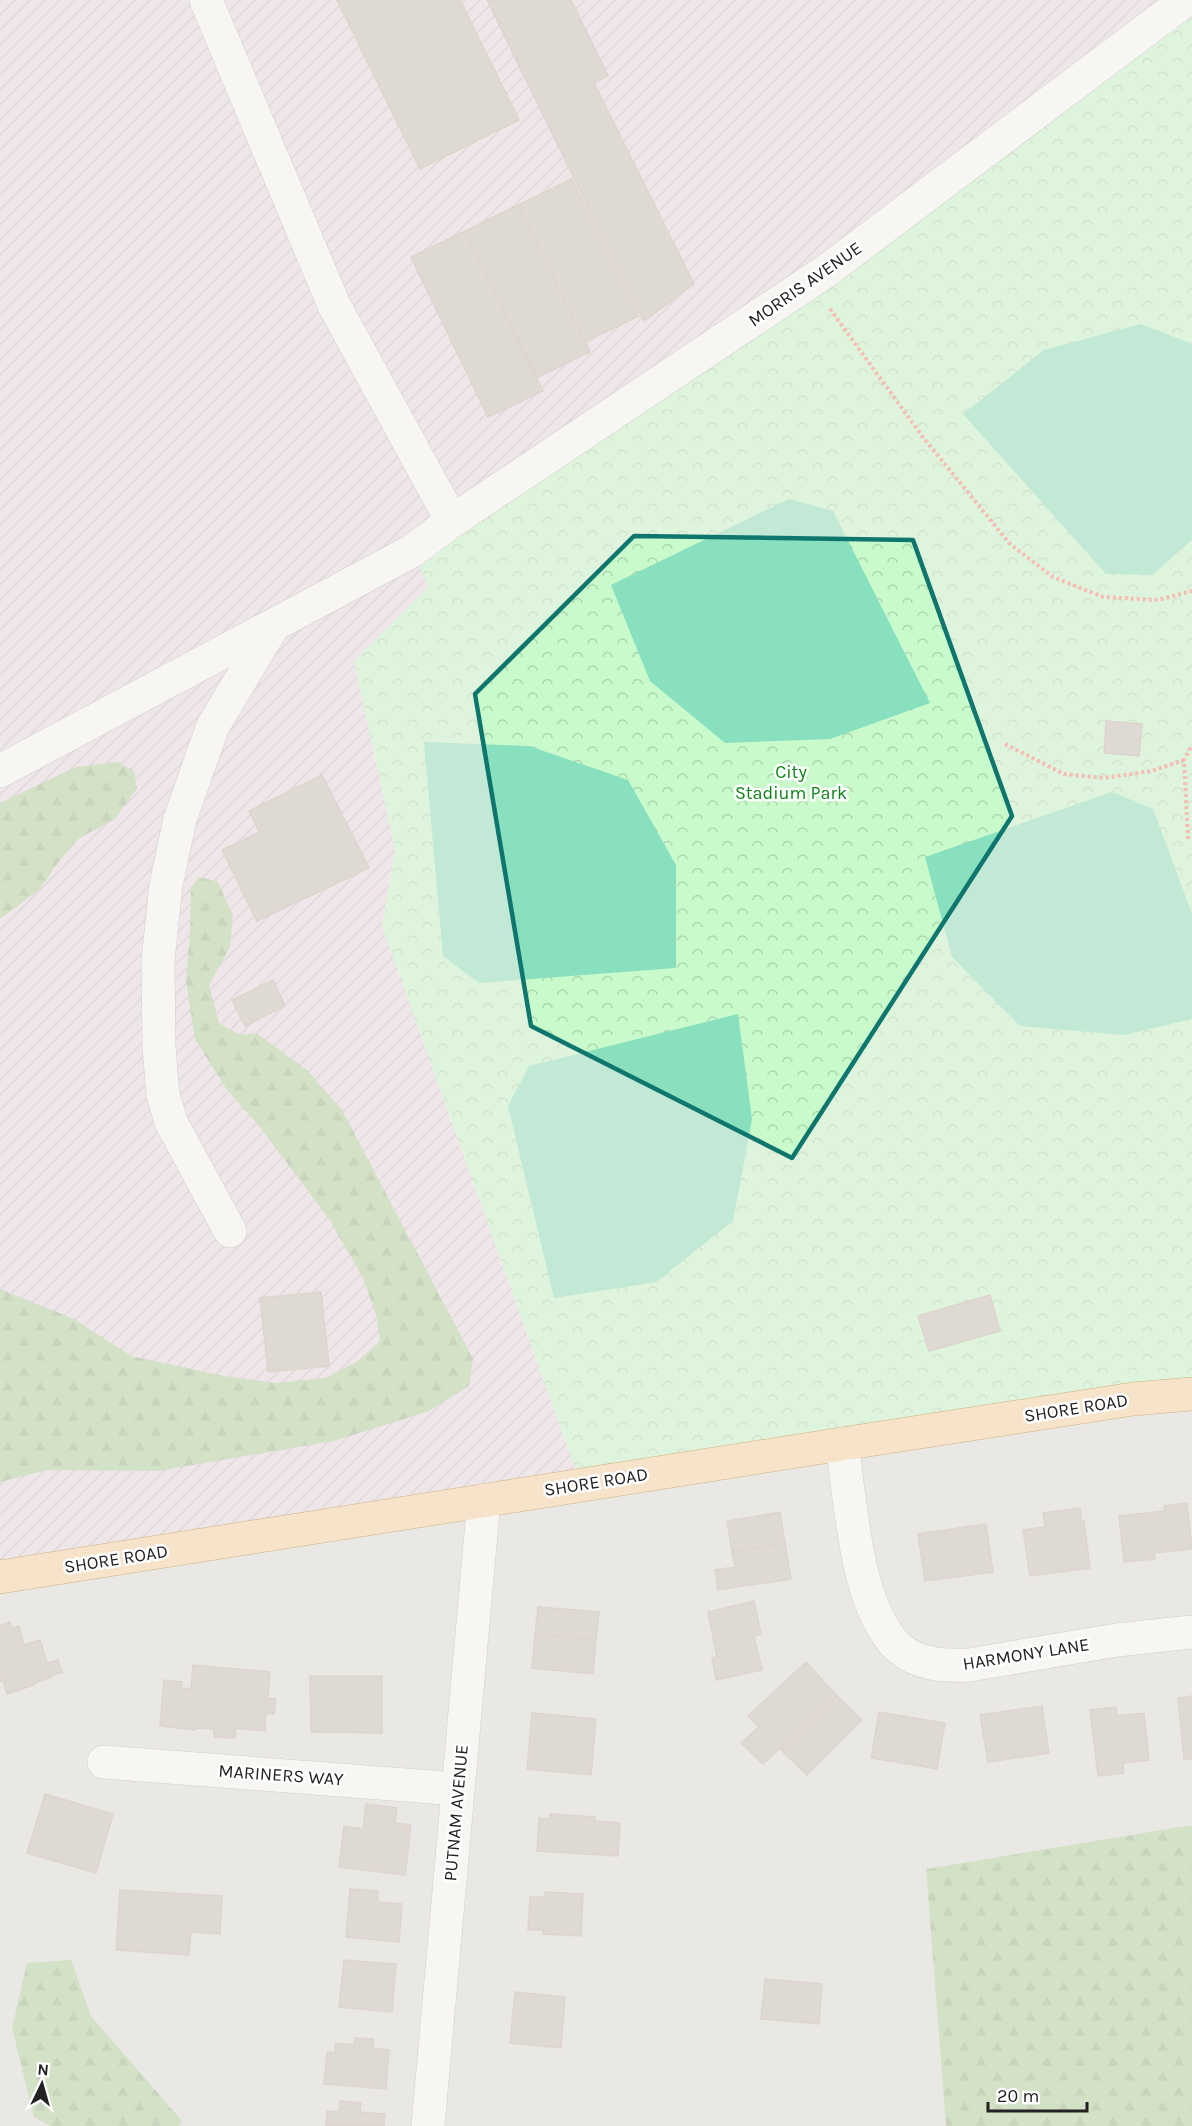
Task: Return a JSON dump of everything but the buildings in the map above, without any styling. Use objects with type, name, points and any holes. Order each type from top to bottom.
[{"type":"main road","name":"SHORE ROAD","points":[[0,1577],[842,1444],[1133,1400],[1192,1394]]},
{"type":"street","points":[[206,0],[334,305],[452,521]]},
{"type":"street","name":"MORRIS AVENUE","points":[[0,771],[412,551],[452,521],[810,282],[1186,0]]},
{"type":"street","points":[[230,1231],[171,1122],[163,1094],[159,1047],[158,960],[166,885],[180,819],[213,726],[274,624]]},
{"type":"street","name":"HARMONY LANE","points":[[842,1444],[862,1579],[880,1625],[900,1649],[920,1660],[944,1666],[969,1665],[1117,1640],[1192,1632]]},
{"type":"street","name":"PUTNAM AVENUE","points":[[428,2126],[484,1500]]},
{"type":"street","name":"MARINERS WAY","points":[[104,1762],[458,1789]]},
{"type":"path","points":[[810,282],[922,436],[1010,544],[1053,577],[1102,597],[1158,600],[1192,591]]},
{"type":"path","points":[[1005,744],[1064,774],[1104,778],[1152,771],[1184,760]]},
{"type":"path","points":[[1188,839],[1184,760],[1192,745]]},
{"type":"highlighted area","points":[[634,536],[913,540],[1012,816],[792,1158],[531,1026],[475,694]]},
{"type":"shaded area","points":[[0,0],[1174,0],[428,587],[354,661],[395,849],[382,926],[582,1488],[0,1577]]},
{"type":"shaded area","points":[[1192,1394],[1192,1825],[926,1869],[946,2126],[0,2126],[0,1577]]},
{"type":"green space","name":"City Stadium Park","points":[[1192,0],[1192,1394],[582,1488],[382,926],[395,849],[354,661],[428,587],[415,554]]},
{"type":"green space","points":[[1141,324],[1192,344],[1192,540],[1152,575],[1106,574],[963,414],[1044,350]]},
{"type":"green space","points":[[789,499],[833,511],[930,703],[830,739],[725,743],[650,681],[611,585]]},
{"type":"green space","points":[[424,742],[529,746],[628,780],[676,865],[676,968],[479,983],[443,956]]},
{"type":"green space","points":[[117,762],[134,771],[137,788],[115,819],[78,839],[40,889],[0,919],[0,803],[76,767]]},
{"type":"green space","points":[[1112,792],[1153,809],[1192,914],[1192,1019],[1124,1035],[1020,1026],[952,957],[925,857]]},
{"type":"green space","points":[[199,877],[218,882],[233,916],[230,947],[209,985],[219,1023],[240,1035],[256,1033],[307,1070],[342,1110],[473,1359],[469,1386],[429,1411],[334,1441],[158,1471],[47,1470],[0,1482],[0,1289],[74,1319],[131,1356],[224,1376],[275,1383],[325,1378],[358,1361],[380,1341],[376,1314],[362,1276],[329,1219],[260,1127],[227,1090],[195,1039],[186,981],[191,888]]},
{"type":"green space","points":[[738,1014],[752,1119],[733,1221],[656,1282],[554,1298],[508,1106],[529,1066]]},
{"type":"green space","points":[[1192,1825],[1192,2126],[946,2126],[926,1869]]},
{"type":"green space","points":[[71,1960],[91,2016],[182,2121],[179,2126],[50,2126],[34,2117],[12,2028],[27,1963]]}]
